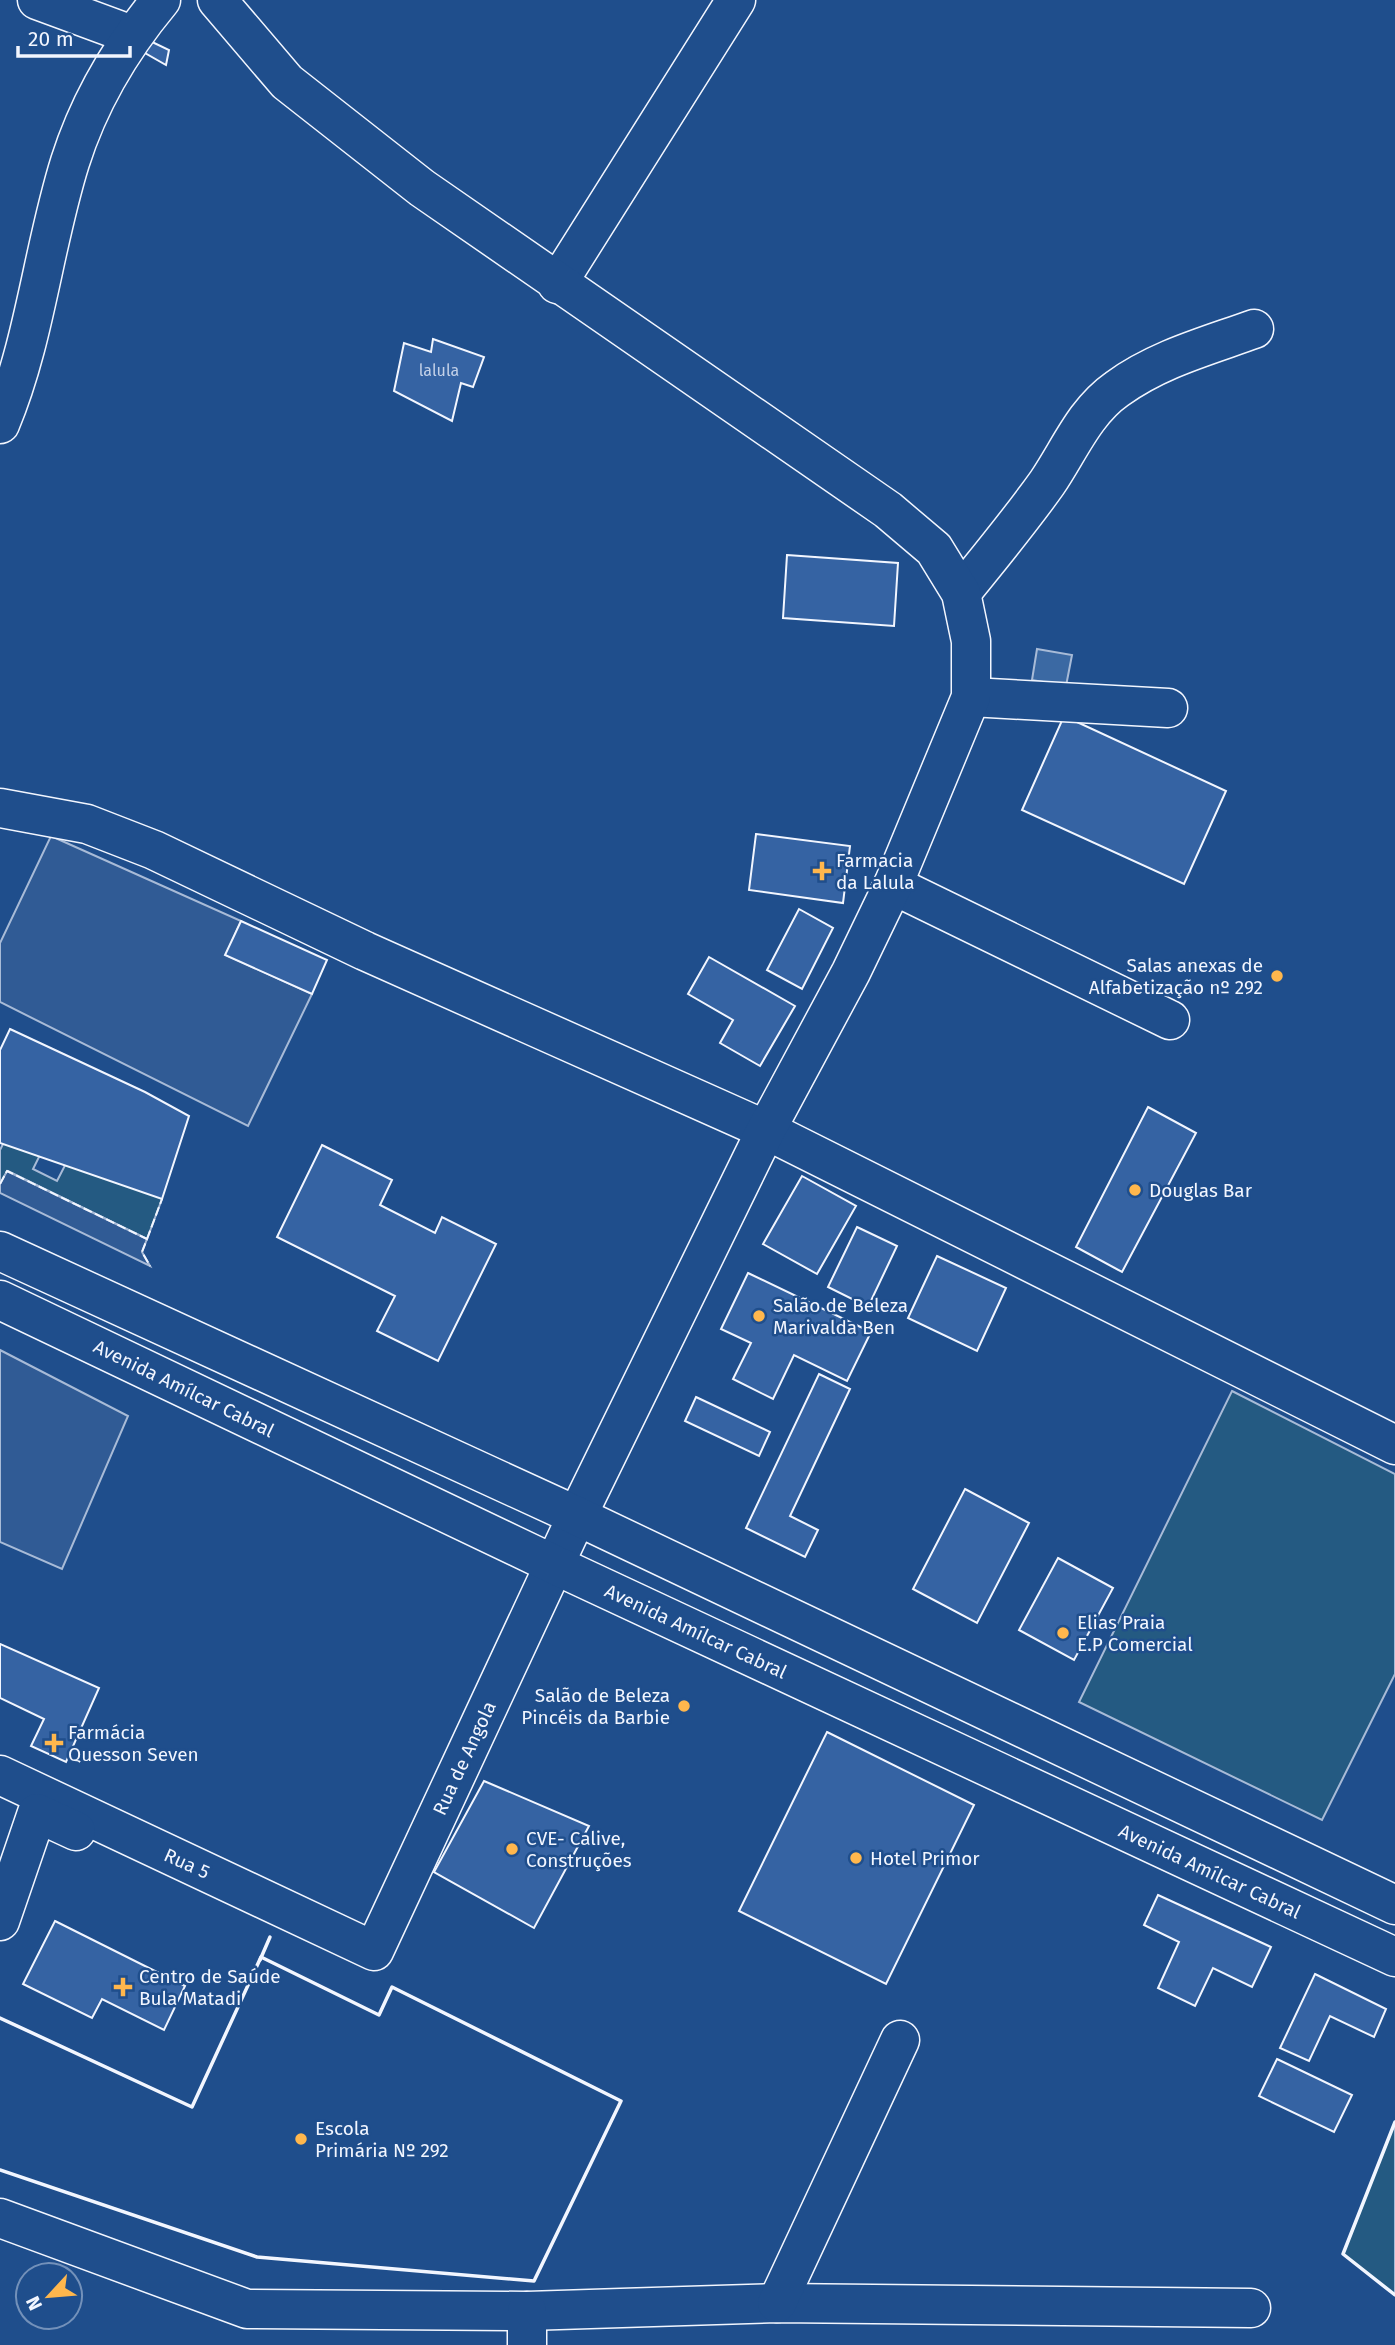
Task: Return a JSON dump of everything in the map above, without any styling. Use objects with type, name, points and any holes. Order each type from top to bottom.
[{"type":"street","points":[[37,0],[132,35]]},
{"type":"street","points":[[0,424],[10,400],[31,324],[70,162],[92,104],[132,35],[160,0]]},
{"type":"street","points":[[217,0],[287,82],[422,188],[557,284],[888,510],[934,550],[961,593],[971,640],[971,697],[1168,708]]},
{"type":"street","points":[[557,284],[736,0]]},
{"type":"street","points":[[961,593],[1041,491],[1070,450],[1090,412],[1116,390],[1155,365],[1254,329]]},
{"type":"street","name":"Rua de Angola","points":[[362,1956],[766,1130],[851,972],[893,885],[971,697]]},
{"type":"street","points":[[0,808],[87,824],[154,850],[365,951],[766,1130],[1395,1446]]},
{"type":"street","points":[[893,885],[1170,1020]]},
{"type":"street","points":[[0,1251],[578,1516],[1395,1905]]},
{"type":"street","name":"Avenida Amílcar Cabral","points":[[0,1300],[555,1565],[1395,1957]]},
{"type":"street","points":[[0,1858],[14,1782]]},
{"type":"street","name":"Rua 5","points":[[14,1782],[362,1956]]},
{"type":"street","points":[[0,1921],[37,1813],[362,1956]]},
{"type":"street","points":[[777,2303],[900,2040]]},
{"type":"street","points":[[0,2218],[247,2309],[527,2328],[777,2303],[1251,2308]]},
{"type":"shaded area","points":[[1037,649],[1072,655],[1066,686],[1032,680]]},
{"type":"shaded area","points":[[51,836],[241,921],[226,955],[312,994],[248,1126],[0,1002],[0,943]]},
{"type":"shaded area","points":[[8,1134],[42,1151],[33,1169],[57,1181],[75,1146],[162,1199],[147,1239],[8,1171],[0,1184],[0,1150]]},
{"type":"shaded area","points":[[7,1171],[147,1239],[142,1252],[150,1266],[0,1193],[0,1184]]},
{"type":"shaded area","points":[[0,1350],[128,1416],[62,1569],[0,1542]]},
{"type":"shaded area","points":[[1232,1391],[1395,1474],[1395,1674],[1322,1820],[1079,1702]]},
{"type":"shaded area","points":[[1395,2122],[1395,2295],[1343,2254]]},
{"type":"building","points":[[148,40],[169,50],[166,65],[145,53]]},
{"type":"building","points":[[433,339],[484,357],[473,387],[461,383],[452,421],[394,391],[404,343],[431,352]]},
{"type":"building","points":[[787,555],[898,563],[894,626],[783,618]]},
{"type":"building","points":[[1064,716],[1226,791],[1184,884],[1022,810]]},
{"type":"building","points":[[756,834],[850,846],[843,903],[749,890]]},
{"type":"building","points":[[799,909],[833,928],[802,989],[767,970]]},
{"type":"building","points":[[241,921],[327,960],[312,994],[225,955]]},
{"type":"building","points":[[709,957],[795,1006],[760,1066],[720,1043],[733,1020],[688,994]]},
{"type":"building","points":[[10,1029],[145,1092],[189,1116],[162,1199],[0,1143],[0,1050]]},
{"type":"building","name":"Douglas Bar","points":[[1148,1107],[1196,1133],[1122,1272],[1076,1247]]},
{"type":"building","points":[[322,1145],[392,1180],[380,1205],[435,1233],[442,1217],[496,1244],[438,1361],[377,1331],[395,1296],[277,1237]]},
{"type":"building","points":[[802,1176],[856,1206],[817,1274],[763,1244]]},
{"type":"building","points":[[857,1227],[897,1246],[868,1307],[828,1287]]},
{"type":"building","points":[[937,1256],[1006,1288],[977,1351],[908,1318]]},
{"type":"building","points":[[748,1273],[871,1332],[847,1381],[794,1355],[773,1399],[733,1379],[751,1343],[721,1329]]},
{"type":"building","points":[[819,1374],[850,1389],[790,1516],[818,1530],[805,1557],[746,1528]]},
{"type":"building","points":[[696,1397],[770,1432],[759,1456],[685,1421]]},
{"type":"building","points":[[965,1489],[1029,1523],[977,1623],[913,1589]]},
{"type":"building","points":[[1058,1558],[1113,1588],[1074,1660],[1019,1630]]},
{"type":"building","points":[[0,1644],[99,1688],[66,1762],[31,1746],[44,1719],[0,1698]]},
{"type":"building","name":"Hotel Primor","points":[[827,1732],[974,1805],[886,1984],[739,1911]]},
{"type":"building","name":"CVE- Calive, Construções","points":[[484,1781],[589,1826],[534,1928],[434,1872]]},
{"type":"building","points":[[1158,1895],[1271,1947],[1252,1987],[1213,1968],[1195,2006],[1158,1988],[1179,1942],[1144,1925]]},
{"type":"building","points":[[55,1921],[185,1986],[164,2030],[102,1999],[92,2018],[23,1984]]},
{"type":"building","points":[[1315,1974],[1386,2009],[1374,2037],[1330,2016],[1309,2061],[1280,2048]]},
{"type":"building","points":[[1277,2059],[1352,2095],[1334,2132],[1259,2096]]},
{"type":"fence","points":[[0,1184],[7,1171],[147,1239],[142,1252],[150,1266]]},
{"type":"fence","points":[[147,1239],[162,1199]]},
{"type":"wall","points":[[260,1960],[270,1937]]},
{"type":"wall","points":[[0,2018],[192,2107],[261,1957],[379,2015],[392,1987],[621,2101],[534,2281],[257,2257],[0,2170]]},
{"type":"wall","points":[[1395,2122],[1343,2254],[1395,2295]]},
{"type":"place","name":"Farmacia da Lalula","points":[[822,871]]},
{"type":"place","name":"Salas anexas de Alfabetização nº 292","points":[[1277,976]]},
{"type":"place","name":"Douglas Bar","points":[[1135,1190]]},
{"type":"place","name":"Salão de Beleza Marivalda Ben","points":[[759,1316]]},
{"type":"place","name":"Elias Praia E.P Comercial","points":[[1063,1633]]},
{"type":"place","name":"Salão de Beleza Pincéis da Barbie","points":[[684,1706]]},
{"type":"place","name":"Farmácia Quesson Seven","points":[[54,1743]]},
{"type":"place","name":"CVE- Calive, Construções","points":[[512,1849]]},
{"type":"place","name":"Hotel Primor","points":[[856,1858]]},
{"type":"place","name":"Centro de Saúde Bula Matadi","points":[[123,1987]]},
{"type":"place","name":"Escola Primária Nº 292","points":[[301,2139]]}]
